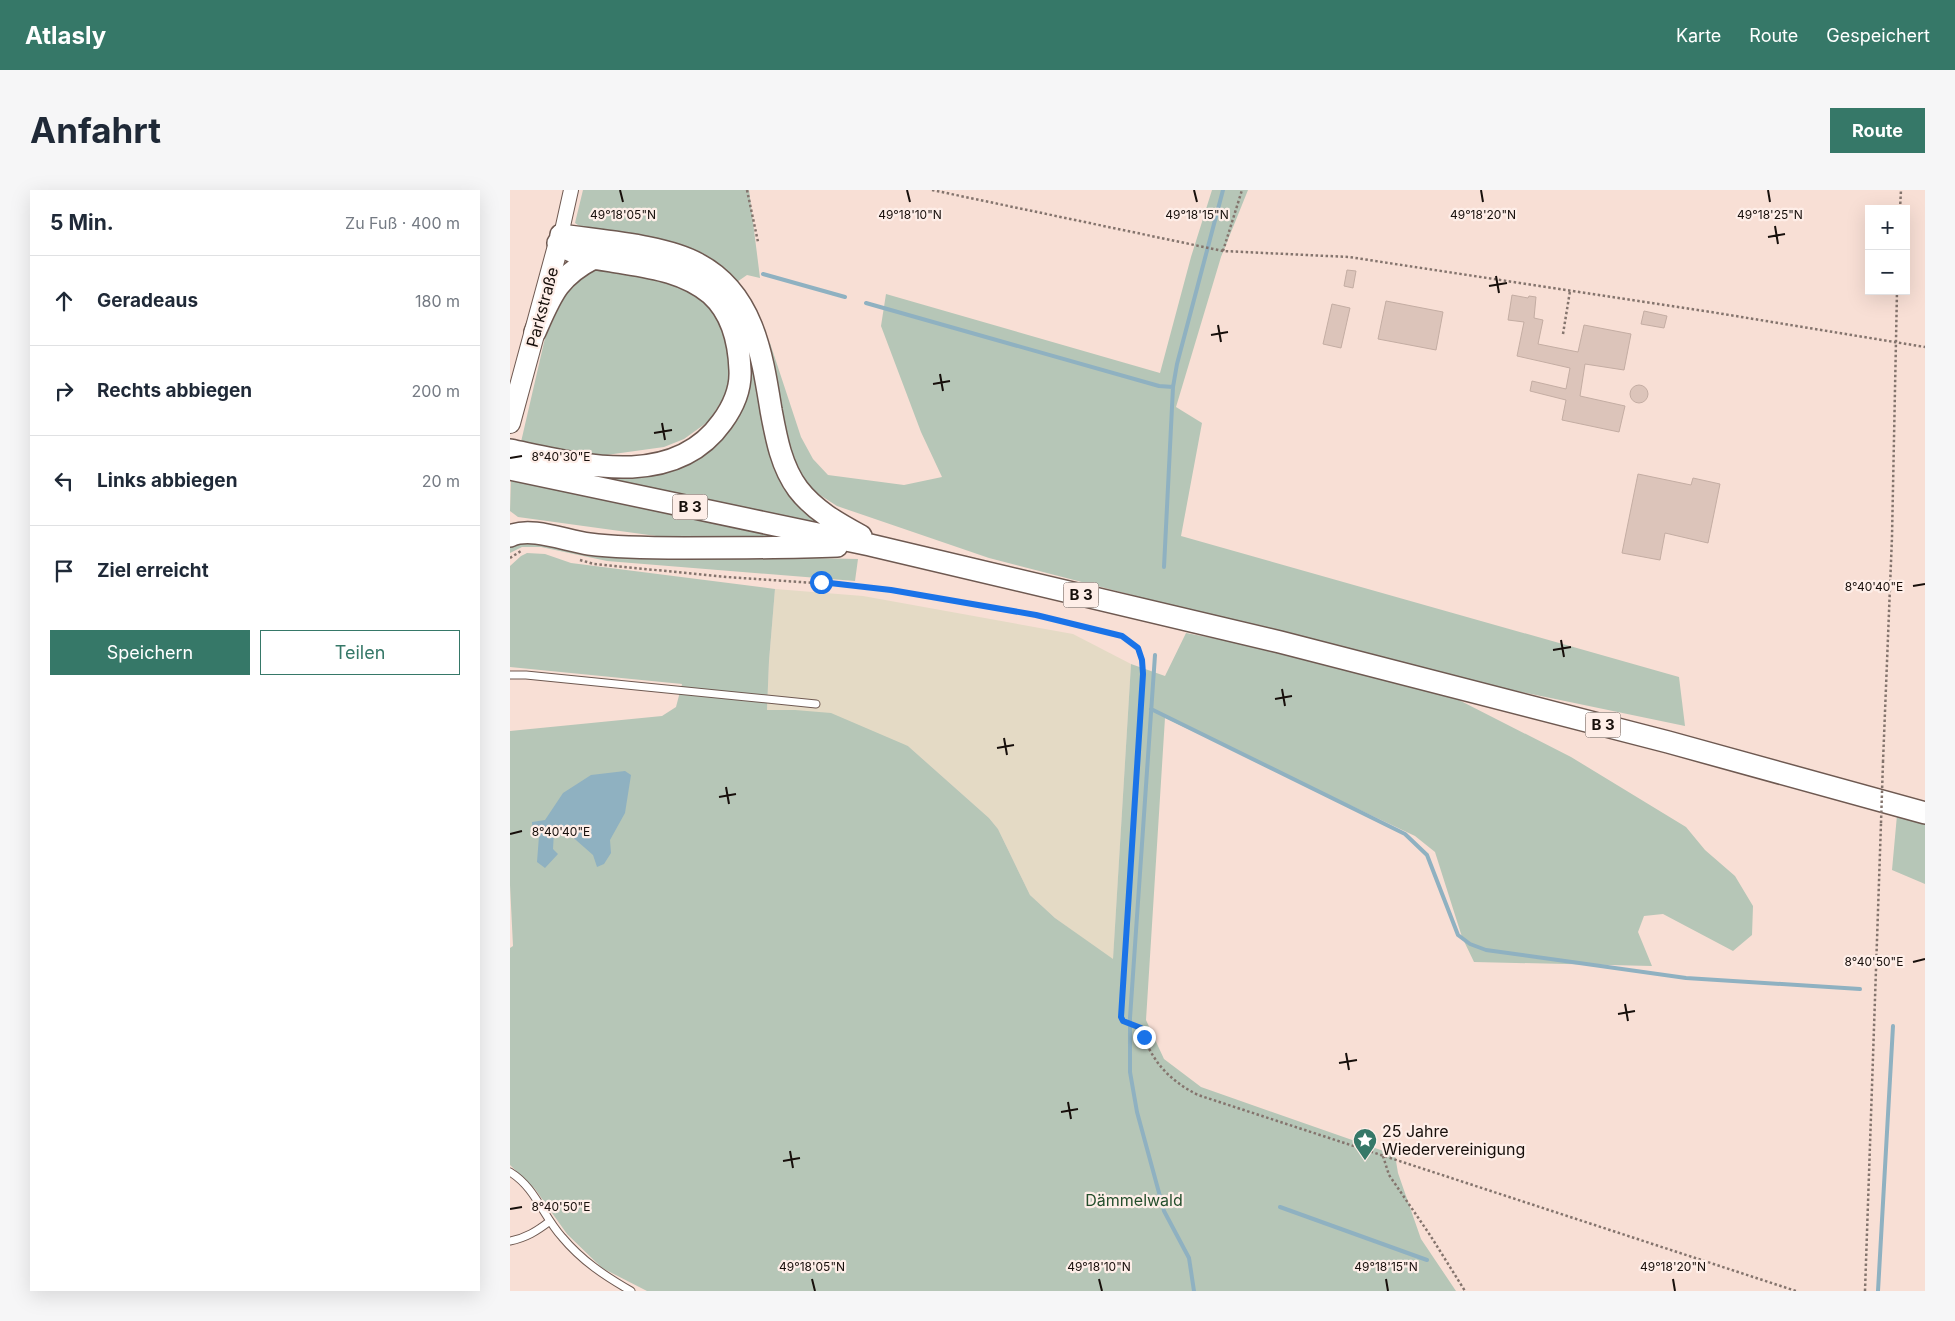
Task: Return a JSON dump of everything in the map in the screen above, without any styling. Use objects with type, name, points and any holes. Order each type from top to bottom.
[{"type":"main road","points":[[510,450],[578,464],[622,468],[669,461],[690,452],[716,430],[736,397],[740,375],[737,336],[721,306],[711,294],[695,283],[661,269],[594,258],[568,251],[560,239]]},
{"type":"main road","points":[[560,239],[676,254],[698,263],[719,278],[736,294],[758,343],[766,374],[777,440],[788,473],[797,488],[826,516],[876,547]]},
{"type":"main road","points":[[535,332],[553,292],[579,266],[594,258]]},
{"type":"main road","name":"B 3","points":[[510,469],[876,547],[1270,640],[1668,742],[1925,813]]},
{"type":"main road","points":[[510,524],[533,542]]},
{"type":"main road","points":[[510,536],[520,532],[533,542],[650,548],[876,547]]},
{"type":"street","name":"Parkstraße","points":[[512,414],[560,239],[571,190]]},
{"type":"lane","points":[[510,675],[526,675],[816,704]]},
{"type":"lane","points":[[510,1172],[531,1190],[562,1237],[598,1272],[631,1291]]},
{"type":"lane","points":[[510,1241],[521,1239],[534,1233],[550,1221]]},
{"type":"path","points":[[747,190],[758,242]]},
{"type":"path","points":[[932,190],[1214,250],[1349,257],[1711,312],[1925,347]]},
{"type":"path","points":[[1223,251],[1242,190]]},
{"type":"path","points":[[1900,205],[1901,190]]},
{"type":"path","points":[[1563,334],[1570,291]]},
{"type":"path","points":[[1866,1291],[1892,537],[1897,295]]},
{"type":"path","points":[[510,558],[533,542]]},
{"type":"path","points":[[572,558],[594,564],[727,577],[821,582],[891,590],[1056,619],[1122,636],[1138,648],[1142,660],[1143,674],[1137,792],[1121,1011],[1123,1021],[1126,1024],[1141,1028],[1153,1058],[1168,1075],[1183,1087],[1198,1095],[1796,1291]]},
{"type":"path","points":[[1382,1156],[1389,1176],[1465,1291]]},
{"type":"shaded area","points":[[775,589],[863,596],[1073,634],[1131,664],[1113,960],[1055,918],[1030,895],[998,829],[989,818],[908,746],[767,710]]},
{"type":"green space","points":[[583,190],[749,190],[760,278],[747,275],[734,284],[590,233],[575,223]]},
{"type":"green space","points":[[1212,190],[1248,190],[1221,257],[1176,407],[1202,423],[1181,536],[1679,677],[1685,726],[1449,677],[989,558],[837,506],[809,488],[789,451],[765,355],[770,343],[801,437],[813,459],[828,475],[904,485],[942,477],[921,432],[881,326],[886,294],[1160,373],[1191,257]]},
{"type":"green space","points":[[599,265],[660,275],[705,301],[716,315],[727,338],[730,375],[727,392],[709,421],[684,439],[664,447],[582,457],[521,442],[545,338],[571,281]]},
{"type":"green space","points":[[747,341],[765,416],[835,529],[586,474],[707,450]]},
{"type":"green space","points":[[511,479],[786,536],[761,542],[700,542],[518,517],[510,511]]},
{"type":"green space","points":[[522,538],[654,555],[858,559],[855,581],[607,561],[541,547],[522,547],[510,553],[510,544]]},
{"type":"green space","name":"Dämmelwald","points":[[527,553],[545,554],[571,563],[775,589],[767,710],[831,713],[908,746],[989,818],[998,829],[1030,895],[1055,918],[1113,959],[1131,664],[1165,676],[1186,633],[1270,649],[1451,696],[1571,757],[1686,827],[1705,850],[1735,876],[1753,906],[1752,935],[1733,951],[1663,914],[1644,916],[1638,932],[1652,966],[1474,962],[1462,937],[1435,852],[1415,836],[1165,718],[1146,1020],[1164,1059],[1201,1087],[1395,1155],[1398,1173],[1421,1239],[1456,1291],[647,1291],[602,1268],[567,1234],[535,1189],[510,1165],[510,948],[513,946],[510,885],[510,731],[662,716],[676,707],[682,684],[510,667],[510,566]]},
{"type":"green space","points":[[1897,815],[1925,823],[1925,884],[1892,870]]},
{"type":"water","points":[[625,771],[631,775],[625,813],[610,840],[611,853],[604,864],[597,867],[593,855],[560,826],[554,832],[553,849],[558,854],[545,868],[537,862],[539,836],[533,836],[532,822],[545,820],[563,793],[591,775]]},
{"type":"building","points":[[1347,270],[1356,271],[1353,288],[1344,286]]},
{"type":"building","points":[[1512,295],[1528,298],[1529,296],[1536,297],[1534,318],[1543,320],[1538,344],[1578,352],[1584,325],[1631,334],[1624,370],[1585,364],[1580,396],[1625,406],[1619,432],[1562,420],[1566,400],[1530,391],[1532,381],[1566,389],[1570,368],[1517,356],[1524,322],[1508,320]]},
{"type":"building","points":[[1386,301],[1443,312],[1436,350],[1378,339]]},
{"type":"building","points":[[1332,304],[1350,308],[1341,348],[1323,344]]},
{"type":"building","points":[[1644,311],[1667,316],[1664,328],[1641,324]]},
{"type":"building","points":[[1635,385],[1643,385],[1648,390],[1646,401],[1635,403],[1630,398],[1630,390]]},
{"type":"building","points":[[1638,474],[1691,485],[1693,478],[1720,484],[1708,543],[1665,533],[1660,560],[1622,553]]},
{"type":"waterway","points":[[1164,567],[1173,387],[1177,364],[1223,190]]},
{"type":"waterway","points":[[763,274],[845,297]]},
{"type":"waterway","points":[[866,303],[1159,386],[1173,387]]},
{"type":"waterway","points":[[1155,655],[1130,1018],[1130,1072],[1137,1112],[1164,1211],[1189,1258],[1194,1291]]},
{"type":"waterway","points":[[1151,709],[1405,834],[1427,855],[1458,935],[1470,944],[1486,950],[1686,978],[1860,989]]},
{"type":"waterway","points":[[1878,1291],[1893,1026]]},
{"type":"waterway","points":[[1280,1207],[1427,1260]]},
{"type":"place","name":"25 Jahre Wiedervereinigung","points":[[1365,1161]]},
{"type":"route","points":[[821,582],[891,590],[1056,619],[1122,636],[1138,648],[1142,660],[1143,674],[1137,792],[1121,1017],[1126,1024],[1141,1028],[1144,1037]]}]
